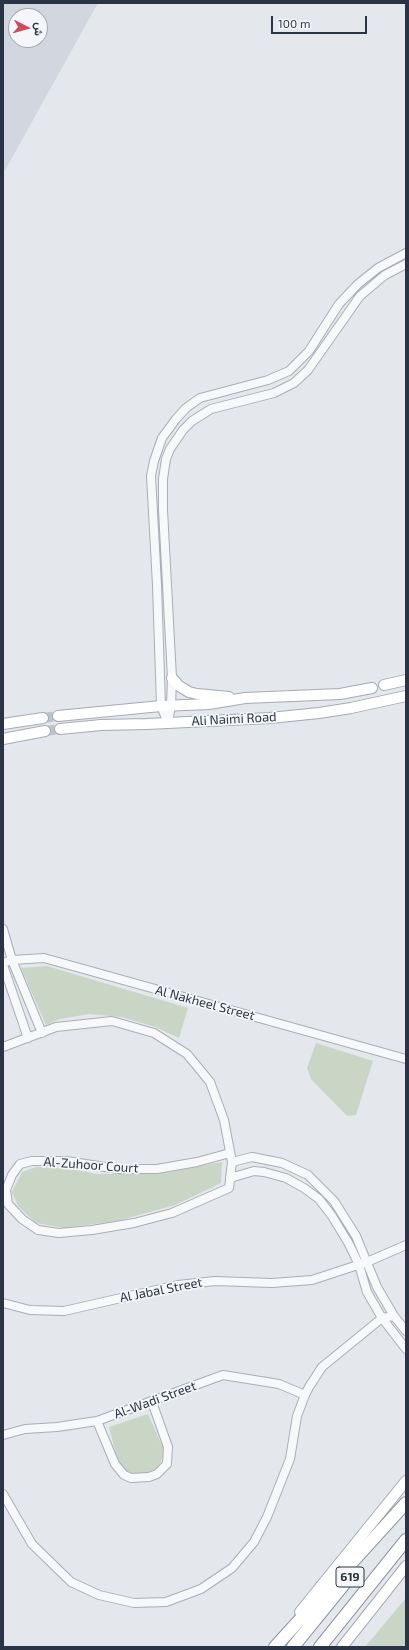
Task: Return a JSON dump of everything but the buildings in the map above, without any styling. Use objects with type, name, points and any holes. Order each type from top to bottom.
[{"type":"highway","points":[[275,1647],[406,1505]]},
{"type":"highway","name":"619","points":[[293,1647],[406,1505]]},
{"type":"highway","name":"619","points":[[320,1647],[406,1540]]},
{"type":"main road","points":[[172,678],[183,689],[197,694],[245,698]]},
{"type":"main road","points":[[384,685],[406,680]]},
{"type":"main road","name":"Ali Naimi Road","points":[[58,716],[166,706],[209,704],[245,698],[335,694],[372,688]]},
{"type":"main road","name":"Ali Naimi Road","points":[[60,729],[101,725],[270,718],[358,707],[406,696]]},
{"type":"main road","points":[[69,714],[64,718],[64,722],[65,726],[70,728]]},
{"type":"main road","points":[[3,724],[43,718]]},
{"type":"main road","points":[[24,721],[30,722],[32,726],[30,732],[27,734]]},
{"type":"main road","points":[[3,739],[45,731]]},
{"type":"main road","points":[[271,1647],[406,1481]]},
{"type":"main road","points":[[342,1647],[406,1566]]},
{"type":"street","points":[[168,723],[161,666],[151,476],[157,449],[170,426],[186,408],[205,396],[268,380],[289,371],[309,351],[340,304],[358,284],[378,268],[406,253]]},
{"type":"street","points":[[166,706],[172,678],[163,510],[164,472],[166,459],[170,449],[183,430],[200,415],[211,409],[274,394],[294,383],[308,370],[360,296],[385,275],[406,264]]},
{"type":"street","points":[[268,380],[265,384],[266,389],[268,392],[274,394]]},
{"type":"street","points":[[205,396],[210,397],[212,401],[211,409]]},
{"type":"street","points":[[3,929],[12,960],[42,1033]]},
{"type":"street","name":"Al Nakheel Street","points":[[3,964],[12,960],[44,958],[406,1059]]},
{"type":"street","points":[[3,964],[28,1038]]},
{"type":"street","points":[[3,1047],[56,1027],[112,1021],[154,1033],[188,1054],[210,1082],[224,1120],[232,1162],[252,1157],[282,1163],[308,1175],[334,1201],[356,1236],[363,1264],[367,1292],[382,1318],[406,1349]]},
{"type":"street","name":"Al-Zuhoor Court","points":[[230,1153],[197,1162],[157,1169],[118,1169],[66,1161],[32,1161],[20,1164],[12,1175],[6,1190],[8,1204],[22,1220],[38,1230],[59,1234],[134,1223],[172,1213],[229,1188],[232,1162]]},
{"type":"street","points":[[230,1178],[254,1171],[264,1172],[286,1178],[304,1188],[319,1199],[332,1216],[378,1287],[394,1316],[406,1331]]},
{"type":"street","points":[[363,1264],[406,1244]]},
{"type":"street","name":"Al Jabal Street","points":[[3,1303],[30,1310],[64,1311],[178,1285],[215,1280],[272,1283],[312,1280],[363,1264]]},
{"type":"street","points":[[3,1494],[32,1544],[71,1582],[99,1595],[134,1603],[166,1602],[201,1589],[232,1568],[254,1542],[267,1517],[290,1459],[297,1416],[308,1387],[322,1367],[382,1318],[394,1316]]},
{"type":"street","name":"Al-Wadi Street","points":[[3,1436],[25,1429],[57,1427],[97,1421],[223,1375],[279,1384],[305,1395]]},
{"type":"street","points":[[97,1421],[115,1464],[124,1475],[131,1478],[149,1477],[157,1474],[167,1464],[168,1448],[152,1402]]},
{"type":"shaded area","points":[[3,3],[98,3],[3,174]]},
{"type":"green space","points":[[47,966],[188,1008],[179,1038],[155,1027],[122,1017],[89,1014],[60,1019],[46,1025],[21,968]]},
{"type":"green space","points":[[316,1043],[373,1061],[356,1115],[347,1116],[311,1079],[307,1068]]},
{"type":"green space","points":[[222,1162],[221,1183],[175,1205],[117,1221],[64,1228],[36,1223],[18,1206],[12,1192],[22,1172],[36,1167],[73,1169],[96,1174],[158,1174]]},
{"type":"green space","points":[[148,1414],[164,1450],[161,1462],[156,1469],[145,1474],[133,1475],[125,1470],[117,1459],[109,1427]]},
{"type":"green space","points":[[406,1598],[406,1647],[365,1647]]},
{"type":"tunnel","points":[[43,718],[58,716]]},
{"type":"tunnel","points":[[45,731],[60,729]]}]
